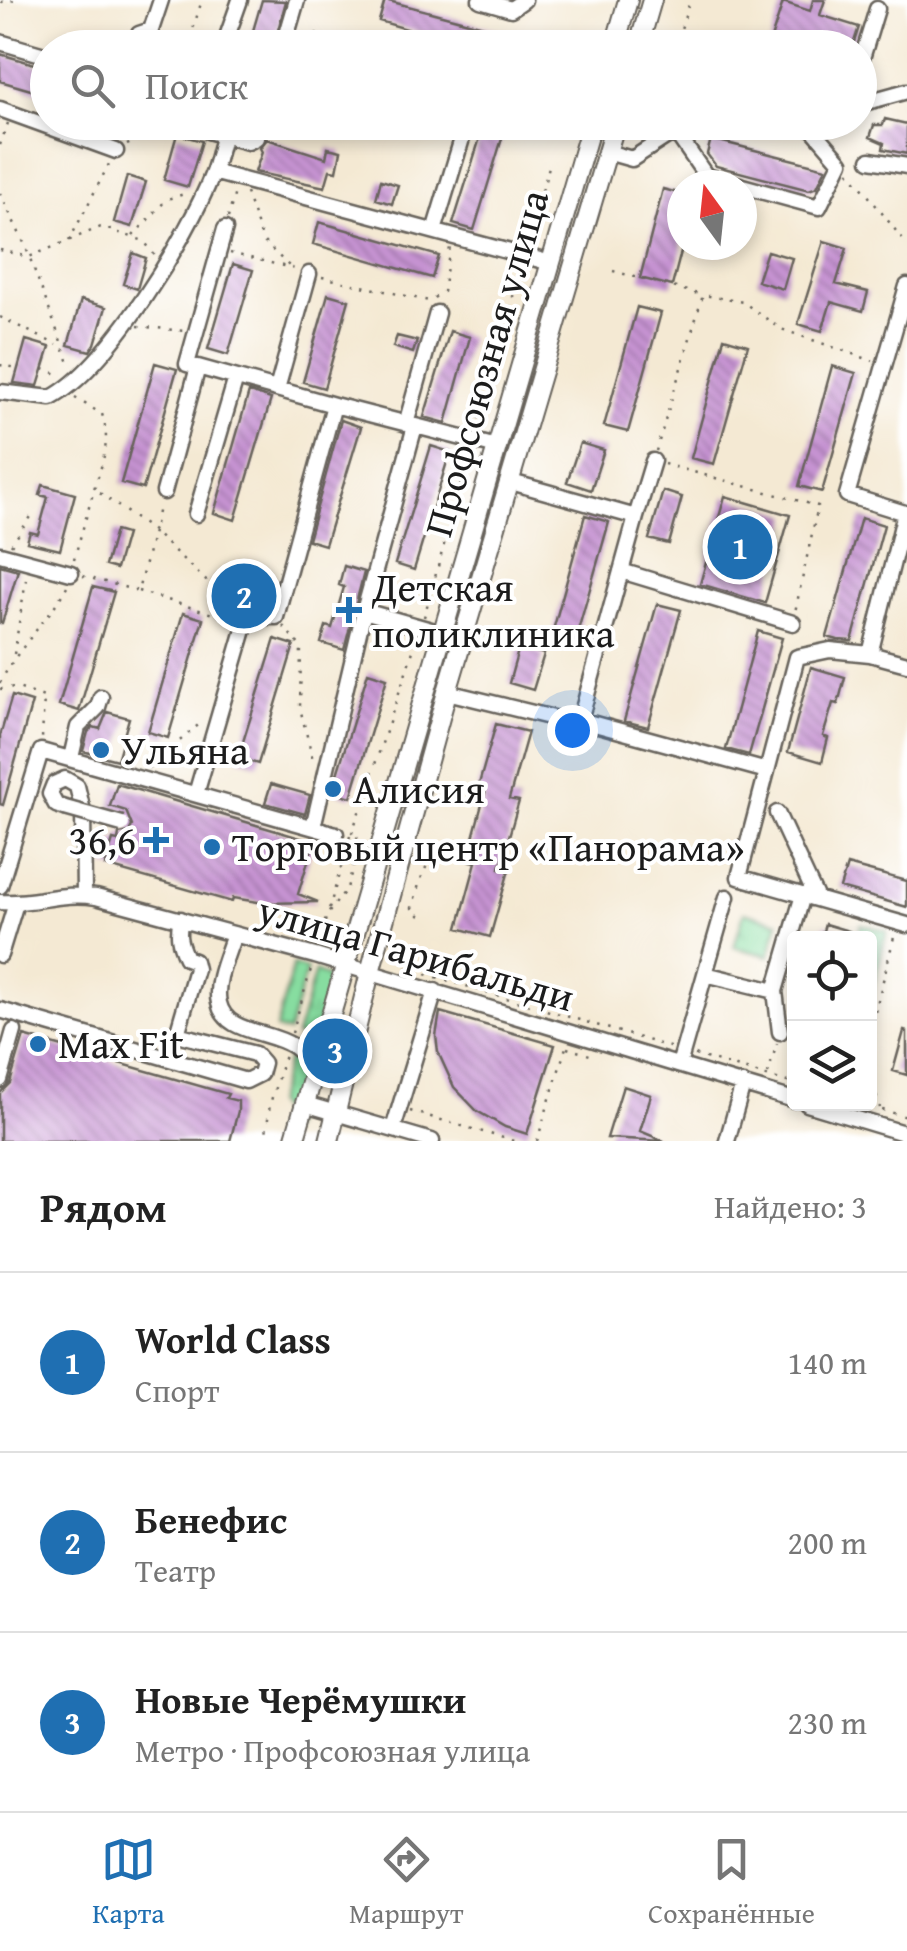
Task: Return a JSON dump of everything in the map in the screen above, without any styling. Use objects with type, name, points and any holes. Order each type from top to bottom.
[{"type":"main road","points":[[619,30],[628,0]]},
{"type":"main road","points":[[645,30],[652,0]]},
{"type":"main road","name":"Профсоюзная улица","points":[[294,1141],[587,140]]},
{"type":"main road","name":"Профсоюзная улица","points":[[329,1141],[370,972],[447,692],[611,140]]},
{"type":"street","points":[[151,30],[161,0]]},
{"type":"street","points":[[229,30],[240,0]]},
{"type":"street","points":[[288,30],[297,0]]},
{"type":"street","points":[[480,0],[510,9],[524,0]]},
{"type":"street","points":[[871,30],[877,9]]},
{"type":"street","points":[[0,42],[30,51]]},
{"type":"street","points":[[877,99],[907,91]]},
{"type":"street","points":[[6,111],[30,120]]},
{"type":"street","points":[[86,140],[116,151]]},
{"type":"street","points":[[0,392],[51,398],[76,380],[166,266],[214,172],[222,140]]},
{"type":"street","points":[[434,231],[462,140]]},
{"type":"street","points":[[608,152],[632,159],[661,140]]},
{"type":"street","points":[[681,140],[702,170]]},
{"type":"street","points":[[757,190],[819,207],[842,162],[827,140]]},
{"type":"street","points":[[870,160],[907,166]]},
{"type":"street","points":[[214,172],[551,263]]},
{"type":"street","points":[[226,229],[186,364],[497,446]]},
{"type":"street","points":[[276,389],[309,274]]},
{"type":"street","points":[[870,654],[905,513],[847,494],[907,286]]},
{"type":"street","points":[[312,827],[437,313]]},
{"type":"street","points":[[164,492],[198,367]]},
{"type":"street","points":[[196,514],[236,378]]},
{"type":"street","points":[[196,794],[248,616],[276,617],[334,405]]},
{"type":"street","points":[[580,720],[653,461]]},
{"type":"street","points":[[510,482],[636,518]]},
{"type":"street","points":[[4,555],[72,573]]},
{"type":"street","points":[[622,571],[793,622]]},
{"type":"street","points":[[364,610],[445,634]]},
{"type":"street","points":[[902,924],[739,876],[798,658],[830,650],[870,654],[907,664]]},
{"type":"street","points":[[447,692],[562,720],[580,720],[767,771]]},
{"type":"street","points":[[71,758],[78,726],[98,707],[101,697]]},
{"type":"street","points":[[0,886],[7,841],[41,751],[344,835]]},
{"type":"street","points":[[84,895],[83,811],[79,790],[70,780],[52,786],[51,798],[60,807],[136,828]]},
{"type":"street","points":[[778,814],[810,897],[775,991],[780,1032]]},
{"type":"street","name":"улица Гарибальди","points":[[0,902],[16,904],[50,896],[84,895],[181,919],[571,1032],[681,1058],[787,1098]]},
{"type":"street","points":[[681,1058],[727,897]]},
{"type":"street","points":[[0,955],[16,904]]},
{"type":"street","points":[[0,1010],[246,1081],[260,1074],[263,1063],[255,1054],[178,1034],[196,969],[194,961],[186,958],[177,934],[181,919]]},
{"type":"street","points":[[234,934],[218,988],[218,1004],[236,1025],[289,1042],[310,1060],[314,1078]]},
{"type":"street","points":[[705,974],[775,991]]},
{"type":"street","points":[[394,1129],[436,991]]},
{"type":"street","points":[[0,1080],[14,1030]]},
{"type":"street","points":[[727,1141],[743,1084]]},
{"type":"street","points":[[305,1104],[432,1141]]},
{"type":"street","points":[[831,1111],[907,1134]]},
{"type":"path","points":[[1,3],[16,0]]},
{"type":"path","points":[[193,30],[202,0]]},
{"type":"path","points":[[680,30],[690,0]]},
{"type":"path","points":[[0,146],[6,111]]},
{"type":"path","points":[[68,241],[116,151],[136,140]]},
{"type":"path","points":[[842,162],[907,245]]},
{"type":"path","points":[[318,944],[344,835],[420,628],[550,163]]},
{"type":"path","points":[[226,229],[240,176]]},
{"type":"path","points":[[240,176],[263,240],[290,267]]},
{"type":"path","points":[[132,237],[167,199],[192,192]]},
{"type":"path","points":[[0,193],[76,380]]},
{"type":"path","points":[[0,250],[29,257],[101,227],[144,240],[166,266]]},
{"type":"path","points":[[219,250],[429,301],[443,292],[452,236]]},
{"type":"path","points":[[613,271],[744,302],[780,328],[886,365]]},
{"type":"path","points":[[704,295],[653,461],[818,506],[793,622]]},
{"type":"path","points":[[0,317],[60,346]]},
{"type":"path","points":[[123,324],[196,332]]},
{"type":"path","points":[[0,365],[18,368]]},
{"type":"path","points":[[43,369],[76,380]]},
{"type":"path","points":[[0,683],[14,655],[57,605],[72,573],[108,444],[102,414],[64,391]]},
{"type":"path","points":[[94,489],[153,531],[219,594],[248,605]]},
{"type":"path","points":[[138,591],[164,492]]},
{"type":"path","points":[[4,555],[33,514]]},
{"type":"path","points":[[14,655],[29,562]]},
{"type":"path","points":[[72,573],[234,620]]},
{"type":"path","points":[[276,617],[301,647],[300,708],[320,789]]},
{"type":"path","points":[[0,689],[14,687],[44,697],[41,751]]},
{"type":"path","points":[[136,778],[204,720]]},
{"type":"path","points":[[327,915],[347,888],[361,838],[344,835]]},
{"type":"path","points":[[420,916],[412,908],[426,862],[440,851]]},
{"type":"path","points":[[873,1021],[902,924]]},
{"type":"path","points":[[406,968],[681,1058],[787,1082]]},
{"type":"path","points":[[265,1141],[270,1104],[308,978]]},
{"type":"path","points":[[537,1141],[571,1032]]},
{"type":"path","points":[[768,1076],[780,1032]]},
{"type":"path","points":[[877,1099],[880,1109]]},
{"type":"path","points":[[877,1108],[907,1116]]},
{"type":"path","points":[[409,1111],[514,1141]]},
{"type":"green space","points":[[744,912],[779,922],[769,956],[734,947]]},
{"type":"green space","points":[[861,924],[887,931],[877,972],[877,931],[860,931]]},
{"type":"green space","points":[[293,965],[307,969],[288,1033],[276,1029]]},
{"type":"green space","points":[[315,971],[326,977],[331,989],[324,1015],[312,1035],[296,1036]]},
{"type":"green space","points":[[290,1053],[298,1061],[303,1080],[289,1134],[286,1118],[275,1104]]},
{"type":"building","points":[[262,0],[286,1],[278,30],[253,30]]},
{"type":"building","points":[[385,0],[498,30],[410,30],[379,21]]},
{"type":"building","points":[[813,0],[825,0],[820,15],[859,27],[858,30],[774,30],[783,2],[810,11]]},
{"type":"building","points":[[0,54],[30,63],[30,90],[0,81]]},
{"type":"building","points":[[885,119],[907,124],[907,154],[883,149],[884,143],[877,140],[877,125],[883,125]]},
{"type":"building","points":[[175,140],[202,141],[188,187],[164,180]]},
{"type":"building","points":[[270,140],[326,158],[328,148],[341,151],[337,171],[330,170],[325,187],[255,172],[260,148]]},
{"type":"building","points":[[479,140],[502,140],[474,230],[453,224]]},
{"type":"building","points":[[711,140],[826,168],[817,187],[809,190],[757,177],[757,170],[716,166],[707,154]]},
{"type":"building","points":[[127,176],[146,182],[132,227],[114,222]]},
{"type":"building","points":[[381,180],[398,185],[392,204],[376,199]]},
{"type":"building","points":[[663,189],[667,190],[667,260],[679,260],[672,286],[640,278]]},
{"type":"building","points":[[319,222],[439,256],[432,278],[313,244]]},
{"type":"building","points":[[824,241],[847,248],[836,284],[868,292],[863,311],[831,302],[822,331],[798,324]]},
{"type":"building","points":[[767,251],[792,258],[783,289],[757,281]]},
{"type":"building","points":[[133,253],[146,258],[137,289],[123,284]]},
{"type":"building","points":[[233,264],[253,270],[228,355],[208,349]]},
{"type":"building","points":[[328,294],[349,300],[324,388],[303,382]]},
{"type":"building","points":[[81,300],[106,307],[90,351],[68,345]]},
{"type":"building","points":[[637,307],[661,313],[628,432],[604,426]]},
{"type":"building","points":[[450,331],[470,337],[446,423],[424,417]]},
{"type":"building","points":[[397,336],[417,341],[413,353],[393,347]]},
{"type":"building","points":[[724,338],[748,345],[714,464],[691,458]]},
{"type":"building","points":[[26,340],[50,347],[38,386],[14,383]]},
{"type":"building","points":[[155,363],[177,369],[143,489],[121,483]]},
{"type":"building","points":[[832,366],[856,373],[822,492],[799,486]]},
{"type":"building","points":[[249,392],[271,399],[235,520],[214,513]]},
{"type":"building","points":[[341,420],[361,427],[325,545],[308,540]]},
{"type":"building","points":[[580,443],[604,450],[591,490],[567,482]]},
{"type":"building","points":[[431,446],[450,452],[414,570],[395,564]]},
{"type":"building","points":[[43,485],[75,494],[60,550],[27,542],[30,532],[38,534],[48,497],[40,495]]},
{"type":"building","points":[[663,491],[682,497],[669,544],[649,539]]},
{"type":"building","points":[[725,496],[790,515],[765,603],[700,584]]},
{"type":"building","points":[[585,515],[609,522],[575,641],[552,634]]},
{"type":"building","points":[[861,518],[884,525],[852,641],[838,640],[827,637]]},
{"type":"building","points":[[115,531],[126,534],[116,569],[105,566]]},
{"type":"building","points":[[0,565],[18,570],[2,623],[0,623]]},
{"type":"building","points":[[344,566],[364,572],[344,650],[321,643],[326,626],[332,628],[344,587],[339,585]]},
{"type":"building","points":[[233,569],[275,582],[269,603],[228,591]]},
{"type":"building","points":[[93,587],[114,592],[79,711],[59,705]]},
{"type":"building","points":[[657,604],[681,610],[648,727],[624,721]]},
{"type":"building","points":[[183,613],[203,619],[168,738],[148,732]]},
{"type":"building","points":[[758,631],[782,638],[749,755],[726,749]]},
{"type":"building","points":[[275,639],[294,645],[258,764],[238,758]]},
{"type":"building","points":[[519,647],[544,654],[533,690],[509,683]]},
{"type":"building","points":[[811,667],[845,677],[823,736],[828,738],[822,762],[788,752]]},
{"type":"building","points":[[368,672],[387,678],[351,797],[332,791]]},
{"type":"building","points":[[12,696],[32,702],[3,805],[0,736]]},
{"type":"building","points":[[107,712],[129,718],[117,760],[83,751],[88,732],[93,727],[100,729]]},
{"type":"building","points":[[496,724],[528,732],[509,799],[519,801],[500,868],[509,870],[490,937],[458,928],[476,862],[467,860],[485,793],[477,791]]},
{"type":"building","name":"Торговый центр «Панорама»","points":[[117,784],[314,842],[298,894],[318,902],[264,903],[233,898],[232,902],[105,866],[113,840],[118,841],[119,834],[129,832],[132,826],[126,811],[110,806]]},
{"type":"building","points":[[271,784],[310,795],[305,814],[265,803]]},
{"type":"building","points":[[847,865],[907,881],[907,907],[840,888]]},
{"type":"building","points":[[825,924],[849,931],[823,931]]},
{"type":"building","points":[[440,1012],[555,1045],[527,1134],[477,1111],[454,1087],[438,1052]]},
{"type":"building","points":[[904,1031],[907,1032],[907,1075],[893,1071]]},
{"type":"building","points":[[24,1036],[228,1094],[226,1098],[238,1101],[230,1141],[0,1141],[0,1093],[10,1083]]},
{"type":"building","points":[[623,1086],[651,1095],[640,1131],[664,1141],[607,1138]]},
{"type":"place","name":"World Class","points":[[740,547]]},
{"type":"place","name":"Бенефис","points":[[244,596]]},
{"type":"place","name":"Детская поликлиника","points":[[349,610]]},
{"type":"place","name":"Ульяна","points":[[101,750]]},
{"type":"place","name":"Алисия","points":[[333,789]]},
{"type":"place","name":"36,6","points":[[156,840]]},
{"type":"place","name":"Торговый центр «Панорама»","points":[[212,847]]},
{"type":"place","name":"Max Fit","points":[[38,1044]]},
{"type":"place","name":"Новые Черёмушки","points":[[335,1051]]}]
